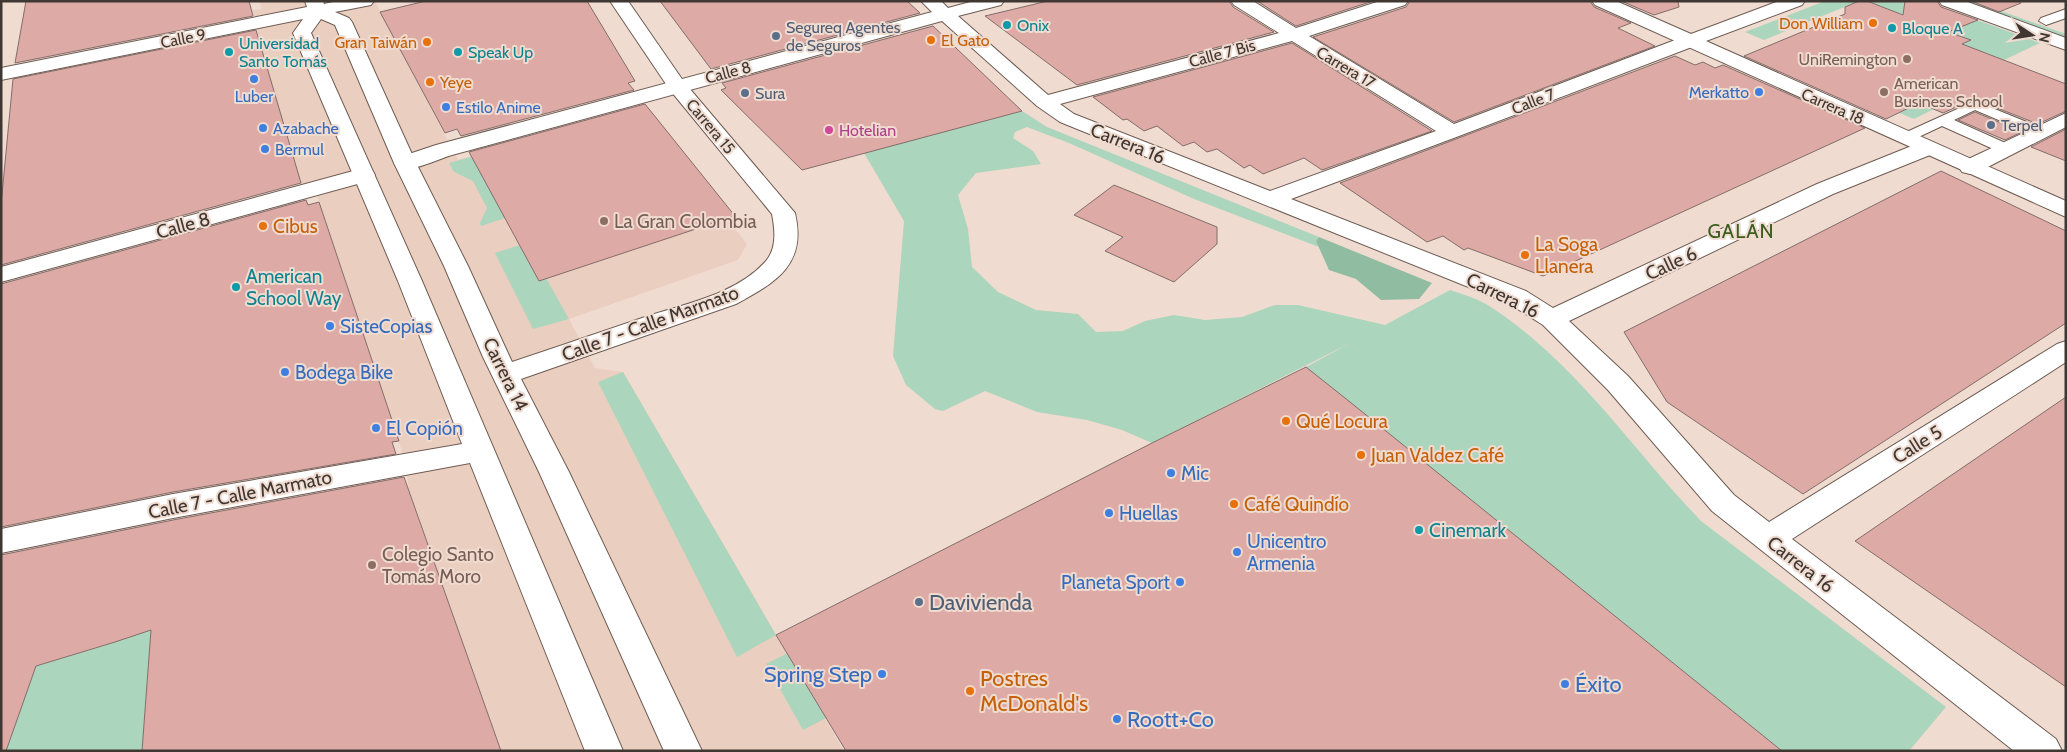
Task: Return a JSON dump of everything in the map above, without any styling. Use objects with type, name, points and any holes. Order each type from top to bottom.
[{"type":"street","name":"Calle 9","points":[[1,74],[316,6],[365,1]]},
{"type":"street","name":"Carrera 15","points":[[619,1],[677,86],[783,214],[788,226],[788,238],[783,255]]},
{"type":"street","name":"Calle 8","points":[[405,163],[444,150],[677,86],[938,8],[995,1]]},
{"type":"street","name":"Carrera 17","points":[[1240,1],[1292,35],[1452,132]]},
{"type":"street","name":"Calle 7 Bis","points":[[1044,102],[1292,35],[1399,1]]},
{"type":"street","name":"Carrera 18","points":[[1601,1],[2066,210]]},
{"type":"street","name":"Calle 7","points":[[1269,199],[1452,132],[1796,1]]},
{"type":"street","points":[[1948,1],[2066,44]]},
{"type":"street","points":[[1989,1],[2066,28]]},
{"type":"street","name":"Carrera 14","points":[[316,6],[343,22],[405,163],[563,490],[683,751]]},
{"type":"street","points":[[316,6],[302,32],[480,451],[604,751]]},
{"type":"street","name":"Carrera 16","points":[[938,8],[1044,102],[1067,118],[1517,297],[1552,319],[1618,383],[1724,503],[2030,747]]},
{"type":"street","points":[[1970,167],[2066,119]]},
{"type":"street","name":"Calle 6","points":[[1552,319],[1824,189],[1927,148]]},
{"type":"street","name":"Calle 8","points":[[1,275],[364,175]]},
{"type":"street","name":"Calle 7 - Calle Marmato","points":[[506,374],[727,298],[753,285],[773,270],[783,255]]},
{"type":"street","name":"Calle 5","points":[[1768,538],[2064,354]]},
{"type":"street","name":"Calle 7 - Calle Marmato","points":[[1,541],[173,506],[480,451]]},
{"type":"lane","points":[[2046,21],[2066,13]]},
{"type":"lane","points":[[1904,138],[1975,105],[2039,132]]},
{"type":"lane","points":[[1941,120],[2006,149]]},
{"type":"shaded area","points":[[260,1],[375,1],[458,160],[538,138],[620,125],[654,115],[735,216],[727,219],[747,244],[738,260],[569,319],[595,368],[623,372],[844,751],[501,751],[409,489],[399,441],[315,189],[302,192],[252,10],[261,9]]},
{"type":"green space","points":[[1825,1],[1859,1],[1764,40],[1745,32]]},
{"type":"green space","points":[[1867,1],[1925,1],[2040,43],[2004,60],[1962,44],[1970,40]]},
{"type":"green space","points":[[1966,1],[1973,1],[2066,34],[2066,37]]},
{"type":"green space","points":[[1827,83],[1938,89],[1958,97],[1914,119]]},
{"type":"green space","points":[[1022,111],[1047,127],[1319,237],[1316,241],[1319,247],[1194,199],[1069,143],[1027,127],[1015,132],[1013,138],[1033,151],[1041,164],[976,173],[958,195],[968,229],[972,267],[998,292],[1036,310],[1078,314],[1096,332],[1123,331],[1145,321],[1174,315],[1205,320],[1242,317],[1275,305],[1298,305],[1385,325],[1450,290],[1477,300],[1518,326],[1547,351],[1600,406],[1701,521],[1946,707],[1909,751],[1782,751],[1306,367],[1352,342],[1152,443],[1122,430],[1087,420],[1037,412],[985,391],[943,411],[935,409],[906,385],[893,356],[904,221],[864,153]]},
{"type":"green space","points":[[538,138],[505,218],[481,226],[480,223],[487,208],[473,181],[454,172],[449,163]]},
{"type":"green space","points":[[1319,237],[1432,283],[1419,299],[1381,300],[1356,279],[1329,270],[1316,241]]},
{"type":"green space","points":[[520,245],[539,281],[546,278],[569,319],[533,329],[495,253]]},
{"type":"green space","points":[[623,372],[776,635],[737,657],[598,382]]},
{"type":"green space","points":[[151,630],[142,751],[1,751],[1,709],[22,705],[36,666]]},
{"type":"green space","points":[[788,653],[826,718],[803,730],[766,664]]},
{"type":"building","points":[[26,1],[249,1],[253,16],[15,63]]},
{"type":"building","points":[[426,1],[587,1],[635,81],[628,83],[634,90],[461,136],[457,129],[445,133],[380,12]]},
{"type":"building","points":[[660,1],[907,1],[920,13],[711,69]]},
{"type":"building","points":[[1048,1],[1229,1],[1233,7],[1274,32],[1077,85],[985,16]]},
{"type":"building","points":[[1257,1],[1373,1],[1296,26]]},
{"type":"building","points":[[1410,1],[1590,1],[1594,7],[1631,23],[1618,28],[1655,46],[1454,122],[1313,37],[1406,7]]},
{"type":"building","points":[[1621,1],[1678,1],[1679,7],[1654,15]]},
{"type":"building","name":"UniRemington","points":[[1859,1],[1867,1],[1903,15],[1905,1],[1937,1],[1941,7],[1978,20],[1948,32],[1971,40],[1962,44],[2066,84],[2066,111],[2038,124],[1974,99],[1943,113],[1919,103],[1886,119],[1744,56],[1845,14],[1845,7]]},
{"type":"building","points":[[1971,1],[2020,1],[2021,3],[1999,12]]},
{"type":"building","points":[[933,26],[1022,111],[802,170],[721,90],[726,88],[722,83]]},
{"type":"building","points":[[256,30],[301,183],[1,265],[1,205],[13,79]]},
{"type":"building","points":[[1292,43],[1432,131],[1322,170],[1304,158],[1263,174],[1250,165],[1244,168],[1217,149],[1207,152],[1194,142],[1183,146],[1157,126],[1144,131],[1127,119],[1123,120],[1093,97]]},
{"type":"building","points":[[1675,56],[1695,65],[1703,62],[1715,68],[1723,65],[1865,128],[1543,276],[1468,248],[1464,250],[1443,236],[1427,242],[1340,183]]},
{"type":"building","name":"La Gran Colombia","points":[[645,104],[735,216],[539,281],[469,152]]},
{"type":"building","name":"Terpel","points":[[1975,112],[2022,132],[2005,140],[1958,120]]},
{"type":"building","points":[[2066,129],[2066,161],[2031,147]]},
{"type":"building","points":[[1941,171],[2066,231],[2066,323],[1803,494],[1667,402],[1624,332]]},
{"type":"building","points":[[1114,185],[1217,227],[1217,244],[1174,282],[1105,251],[1123,237],[1074,215]]},
{"type":"building","points":[[306,200],[308,205],[319,202],[399,441],[392,442],[396,454],[173,492],[1,527],[1,284]]},
{"type":"building","name":"Unicentro Armenia","points":[[1306,367],[1782,751],[846,751],[776,635],[1152,443]]},
{"type":"building","points":[[2066,397],[2066,687],[1855,541]]},
{"type":"building","points":[[404,477],[501,751],[142,751],[151,630],[36,666],[6,751],[1,751],[1,555],[173,520]]},
{"type":"place","name":"Don William","points":[[1873,23]]},
{"type":"place","name":"Onix","points":[[1007,25]]},
{"type":"place","name":"Bloque A","points":[[1892,28]]},
{"type":"place","name":"Segureq Agentes de Seguros","points":[[776,36]]},
{"type":"place","name":"El Gato","points":[[931,40]]},
{"type":"place","name":"Gran Taiwán","points":[[427,42]]},
{"type":"place","name":"Universidad Santo Tomás","points":[[229,52]]},
{"type":"place","name":"Speak Up","points":[[458,52]]},
{"type":"place","name":"UniRemington","points":[[1907,59]]},
{"type":"place","name":"Luber","points":[[254,79]]},
{"type":"place","name":"Yeye","points":[[430,82]]},
{"type":"place","name":"Merkatto","points":[[1759,92]]},
{"type":"place","name":"American Business School","points":[[1884,92]]},
{"type":"place","name":"Sura","points":[[745,93]]},
{"type":"place","name":"Estilo Anime","points":[[446,107]]},
{"type":"place","name":"Terpel","points":[[1991,125]]},
{"type":"place","name":"Azabache","points":[[263,128]]},
{"type":"place","name":"Hotelian","points":[[829,130]]},
{"type":"place","name":"Bermul","points":[[265,149]]},
{"type":"place","name":"La Gran Colombia","points":[[604,221]]},
{"type":"place","name":"Cibus","points":[[263,226]]},
{"type":"place","name":"La Soga Llanera","points":[[1525,255]]},
{"type":"place","name":"American School Way","points":[[236,287]]},
{"type":"place","name":"SisteCopias","points":[[330,326]]},
{"type":"place","name":"Bodega Bike","points":[[285,372]]},
{"type":"place","name":"Qué Locura","points":[[1286,421]]},
{"type":"place","name":"El Copión","points":[[376,428]]},
{"type":"place","name":"Juan Valdez Café","points":[[1361,455]]},
{"type":"place","name":"Mic","points":[[1171,473]]},
{"type":"place","name":"Café Quindío","points":[[1234,504]]},
{"type":"place","name":"Huellas","points":[[1109,513]]},
{"type":"place","name":"Cinemark","points":[[1419,530]]},
{"type":"place","name":"Unicentro Armenia","points":[[1237,552]]},
{"type":"place","name":"Colegio Santo Tomás Moro","points":[[372,565]]},
{"type":"place","name":"Planeta Sport","points":[[1180,582]]},
{"type":"place","name":"Davivienda","points":[[919,602]]},
{"type":"place","name":"Spring Step","points":[[882,674]]},
{"type":"place","name":"Éxito","points":[[1565,684]]},
{"type":"place","name":"Postres McDonald's","points":[[970,691]]},
{"type":"place","name":"Roott+Co","points":[[1117,719]]},
{"type":"district","name":"GALÁN","points":[[1741,231]]}]
